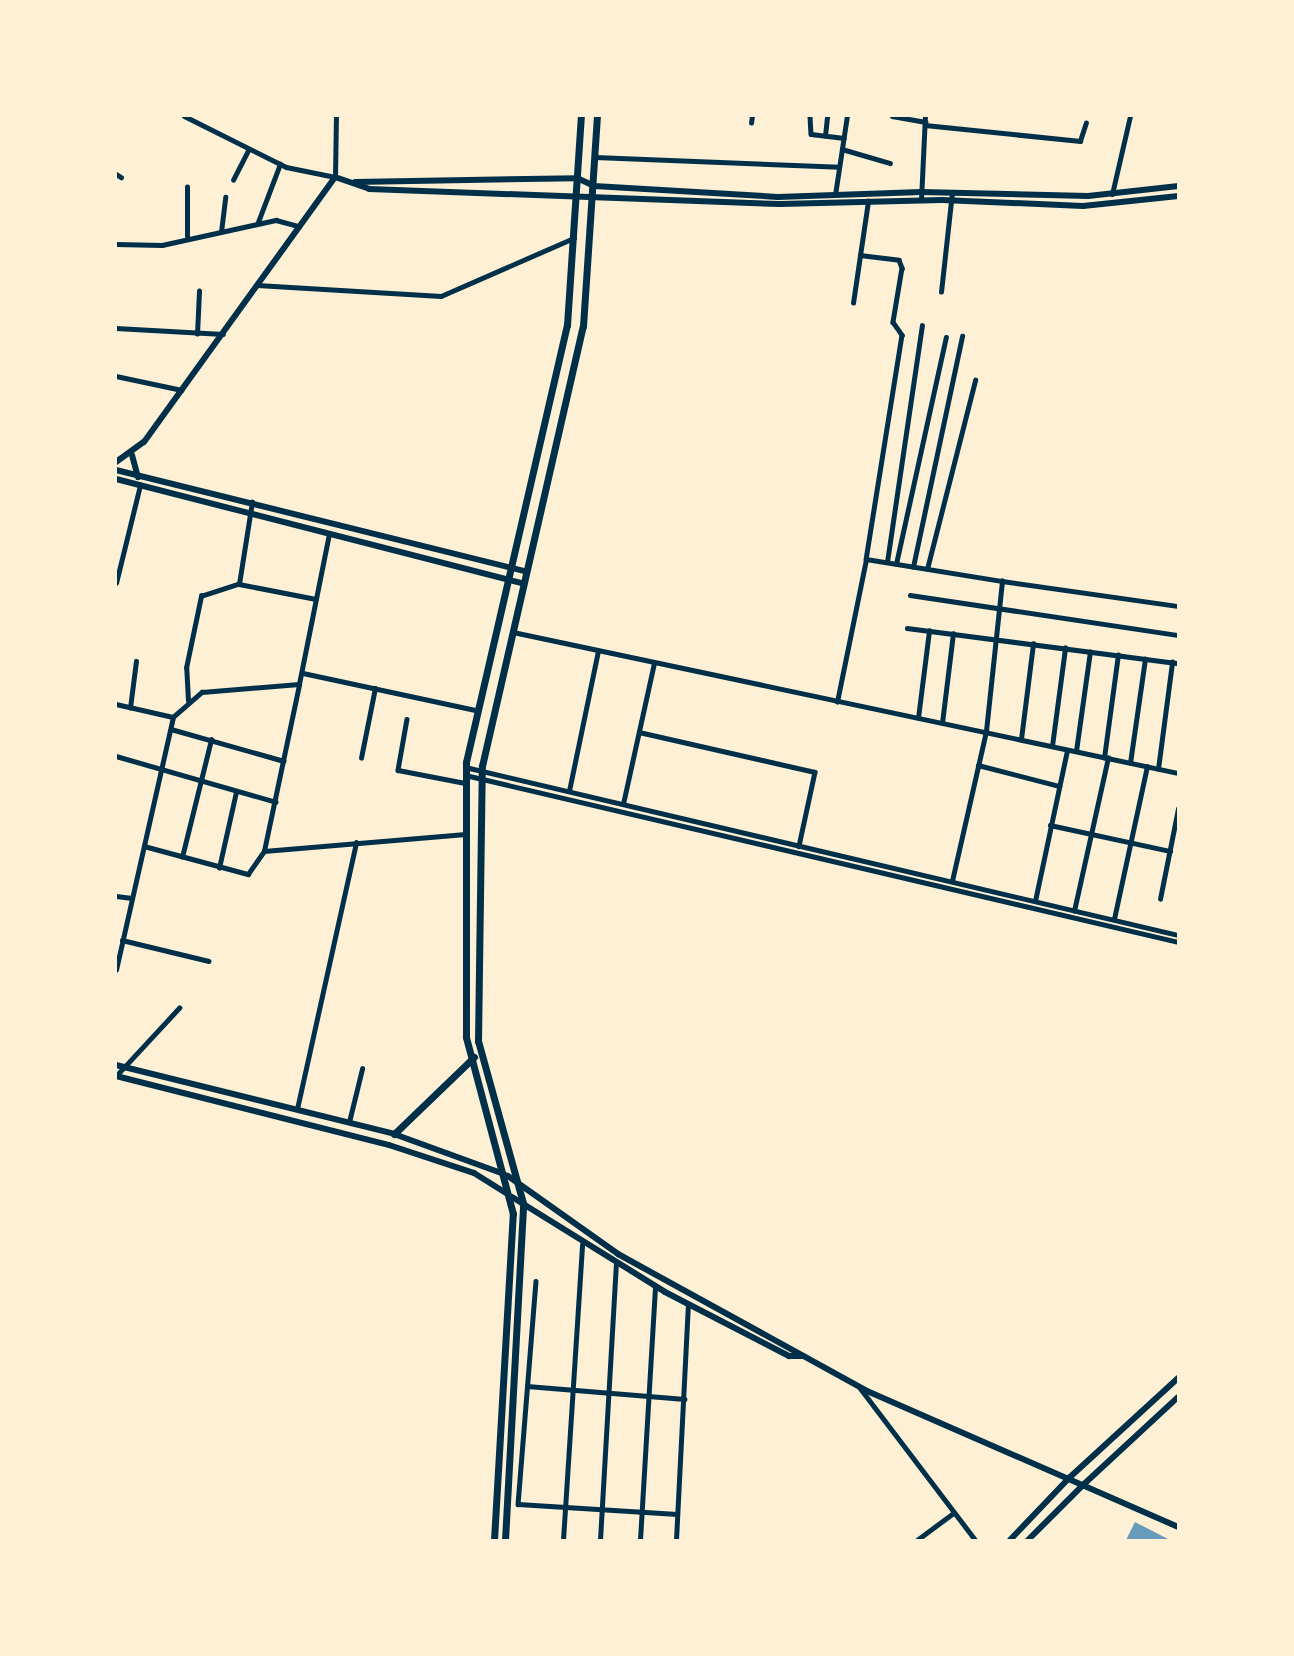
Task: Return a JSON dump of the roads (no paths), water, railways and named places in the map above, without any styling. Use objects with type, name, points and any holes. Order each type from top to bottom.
[{"type":"highway","points":[[494,1541],[512,1197],[508,1176],[471,1060],[465,775],[476,710],[567,325],[575,238],[581,116]]},
{"type":"highway","points":[[505,1541],[523,1203],[479,1052],[481,774],[583,326],[594,196],[597,116]]},
{"type":"highway","points":[[394,1134],[479,1052]]},
{"type":"main road","points":[[116,462],[132,455],[182,390],[302,227],[335,177],[369,189],[868,201],[921,196]]},
{"type":"main road","points":[[353,182],[577,178],[594,186],[952,197],[1083,206],[1178,197]]},
{"type":"main road","points":[[479,181],[479,191]]},
{"type":"main road","points":[[952,197],[1112,196],[1178,186]]},
{"type":"main road","points":[[132,455],[140,485]]},
{"type":"main road","points":[[116,470],[527,572]]},
{"type":"main road","points":[[116,479],[524,584]]},
{"type":"main road","points":[[116,1065],[394,1134],[508,1176],[521,1190],[618,1254],[859,1387],[1178,1527]]},
{"type":"main road","points":[[116,1076],[433,1159],[523,1203],[582,1245],[655,1287],[789,1356],[803,1356]]},
{"type":"main road","points":[[1010,1541],[1069,1478],[1178,1378]]},
{"type":"main road","points":[[1028,1541],[1178,1396]]},
{"type":"street","points":[[184,116],[247,150],[280,164],[335,177],[336,116]]},
{"type":"street","points":[[751,123],[752,116]]},
{"type":"street","points":[[810,116],[809,132],[844,138]]},
{"type":"street","points":[[825,136],[827,116]]},
{"type":"street","points":[[835,195],[847,116]]},
{"type":"street","points":[[892,116],[1080,141],[1086,123]]},
{"type":"street","points":[[1112,196],[1130,116]]},
{"type":"street","points":[[921,196],[925,121]]},
{"type":"street","points":[[842,149],[890,163]]},
{"type":"street","points":[[233,180],[247,150]]},
{"type":"street","points":[[595,157],[839,167]]},
{"type":"street","points":[[258,222],[280,164]]},
{"type":"street","points":[[116,174],[121,177]]},
{"type":"street","points":[[187,187],[187,236]]},
{"type":"street","points":[[221,232],[225,197]]},
{"type":"street","points":[[941,292],[952,197]]},
{"type":"street","points":[[853,303],[868,201]]},
{"type":"street","points":[[116,244],[162,245],[187,236],[221,232],[258,222],[302,227]]},
{"type":"street","points":[[257,285],[441,296],[575,238]]},
{"type":"street","points":[[837,702],[866,559],[902,335],[893,322],[902,268],[899,260],[860,255]]},
{"type":"street","points":[[197,334],[199,291]]},
{"type":"street","points":[[887,562],[922,326]]},
{"type":"street","points":[[116,328],[223,334]]},
{"type":"street","points":[[913,567],[962,336]]},
{"type":"street","points":[[896,564],[946,337]]},
{"type":"street","points":[[116,376],[182,390]]},
{"type":"street","points":[[927,569],[975,380]]},
{"type":"street","points":[[116,583],[140,485]]},
{"type":"street","points":[[239,584],[252,502]]},
{"type":"street","points":[[144,846],[246,875],[264,851],[303,673],[329,533]]},
{"type":"street","points":[[866,559],[1178,606]]},
{"type":"street","points":[[952,881],[986,731],[1002,581]]},
{"type":"street","points":[[188,701],[186,668],[198,599],[239,584],[316,599]]},
{"type":"street","points":[[910,595],[1178,635]]},
{"type":"street","points":[[907,628],[1175,663],[1158,769]]},
{"type":"street","points":[[918,718],[929,631]]},
{"type":"street","points":[[513,632],[1178,773]]},
{"type":"street","points":[[942,723],[953,634]]},
{"type":"street","points":[[1021,739],[1033,644]]},
{"type":"street","points":[[1052,746],[1065,648]]},
{"type":"street","points":[[569,791],[598,651]]},
{"type":"street","points":[[1076,751],[1090,652]]},
{"type":"street","points":[[1073,918],[1106,758],[1118,655]]},
{"type":"street","points":[[1130,763],[1145,659]]},
{"type":"street","points":[[130,708],[136,661]]},
{"type":"street","points":[[623,804],[654,663]]},
{"type":"street","points":[[303,673],[476,710]]},
{"type":"street","points":[[116,970],[173,717],[188,701],[202,692],[299,684]]},
{"type":"street","points":[[361,758],[375,688]]},
{"type":"street","points":[[116,704],[173,717]]},
{"type":"street","points":[[407,719],[398,770],[481,774],[569,791],[1178,935]]},
{"type":"street","points":[[171,729],[284,761]]},
{"type":"street","points":[[639,732],[815,772],[799,846]]},
{"type":"street","points":[[182,857],[211,740]]},
{"type":"street","points":[[1035,901],[1067,750]]},
{"type":"street","points":[[116,756],[276,802]]},
{"type":"street","points":[[978,765],[1059,786]]},
{"type":"street","points":[[1114,919],[1147,767]]},
{"type":"street","points":[[481,774],[1178,942]]},
{"type":"street","points":[[219,868],[236,792]]},
{"type":"street","points":[[1160,899],[1178,809]]},
{"type":"street","points":[[1050,825],[1170,851]]},
{"type":"street","points":[[264,851],[465,834]]},
{"type":"street","points":[[297,1109],[356,842]]},
{"type":"street","points":[[116,896],[132,898]]},
{"type":"street","points":[[122,940],[209,961]]},
{"type":"street","points":[[116,1076],[179,1008]]},
{"type":"street","points":[[349,1122],[362,1069]]},
{"type":"street","points":[[563,1541],[582,1245]]},
{"type":"street","points":[[600,1541],[617,1265]]},
{"type":"street","points":[[536,1281],[517,1502],[642,1514],[677,1514]]},
{"type":"street","points":[[640,1541],[655,1287]]},
{"type":"street","points":[[676,1541],[688,1304]]},
{"type":"street","points":[[527,1386],[684,1399]]},
{"type":"street","points":[[859,1387],[968,1538],[975,1541]]},
{"type":"street","points":[[917,1541],[952,1514]]},
{"type":"water","points":[[1135,1522],[1170,1540],[1126,1540]]}]
